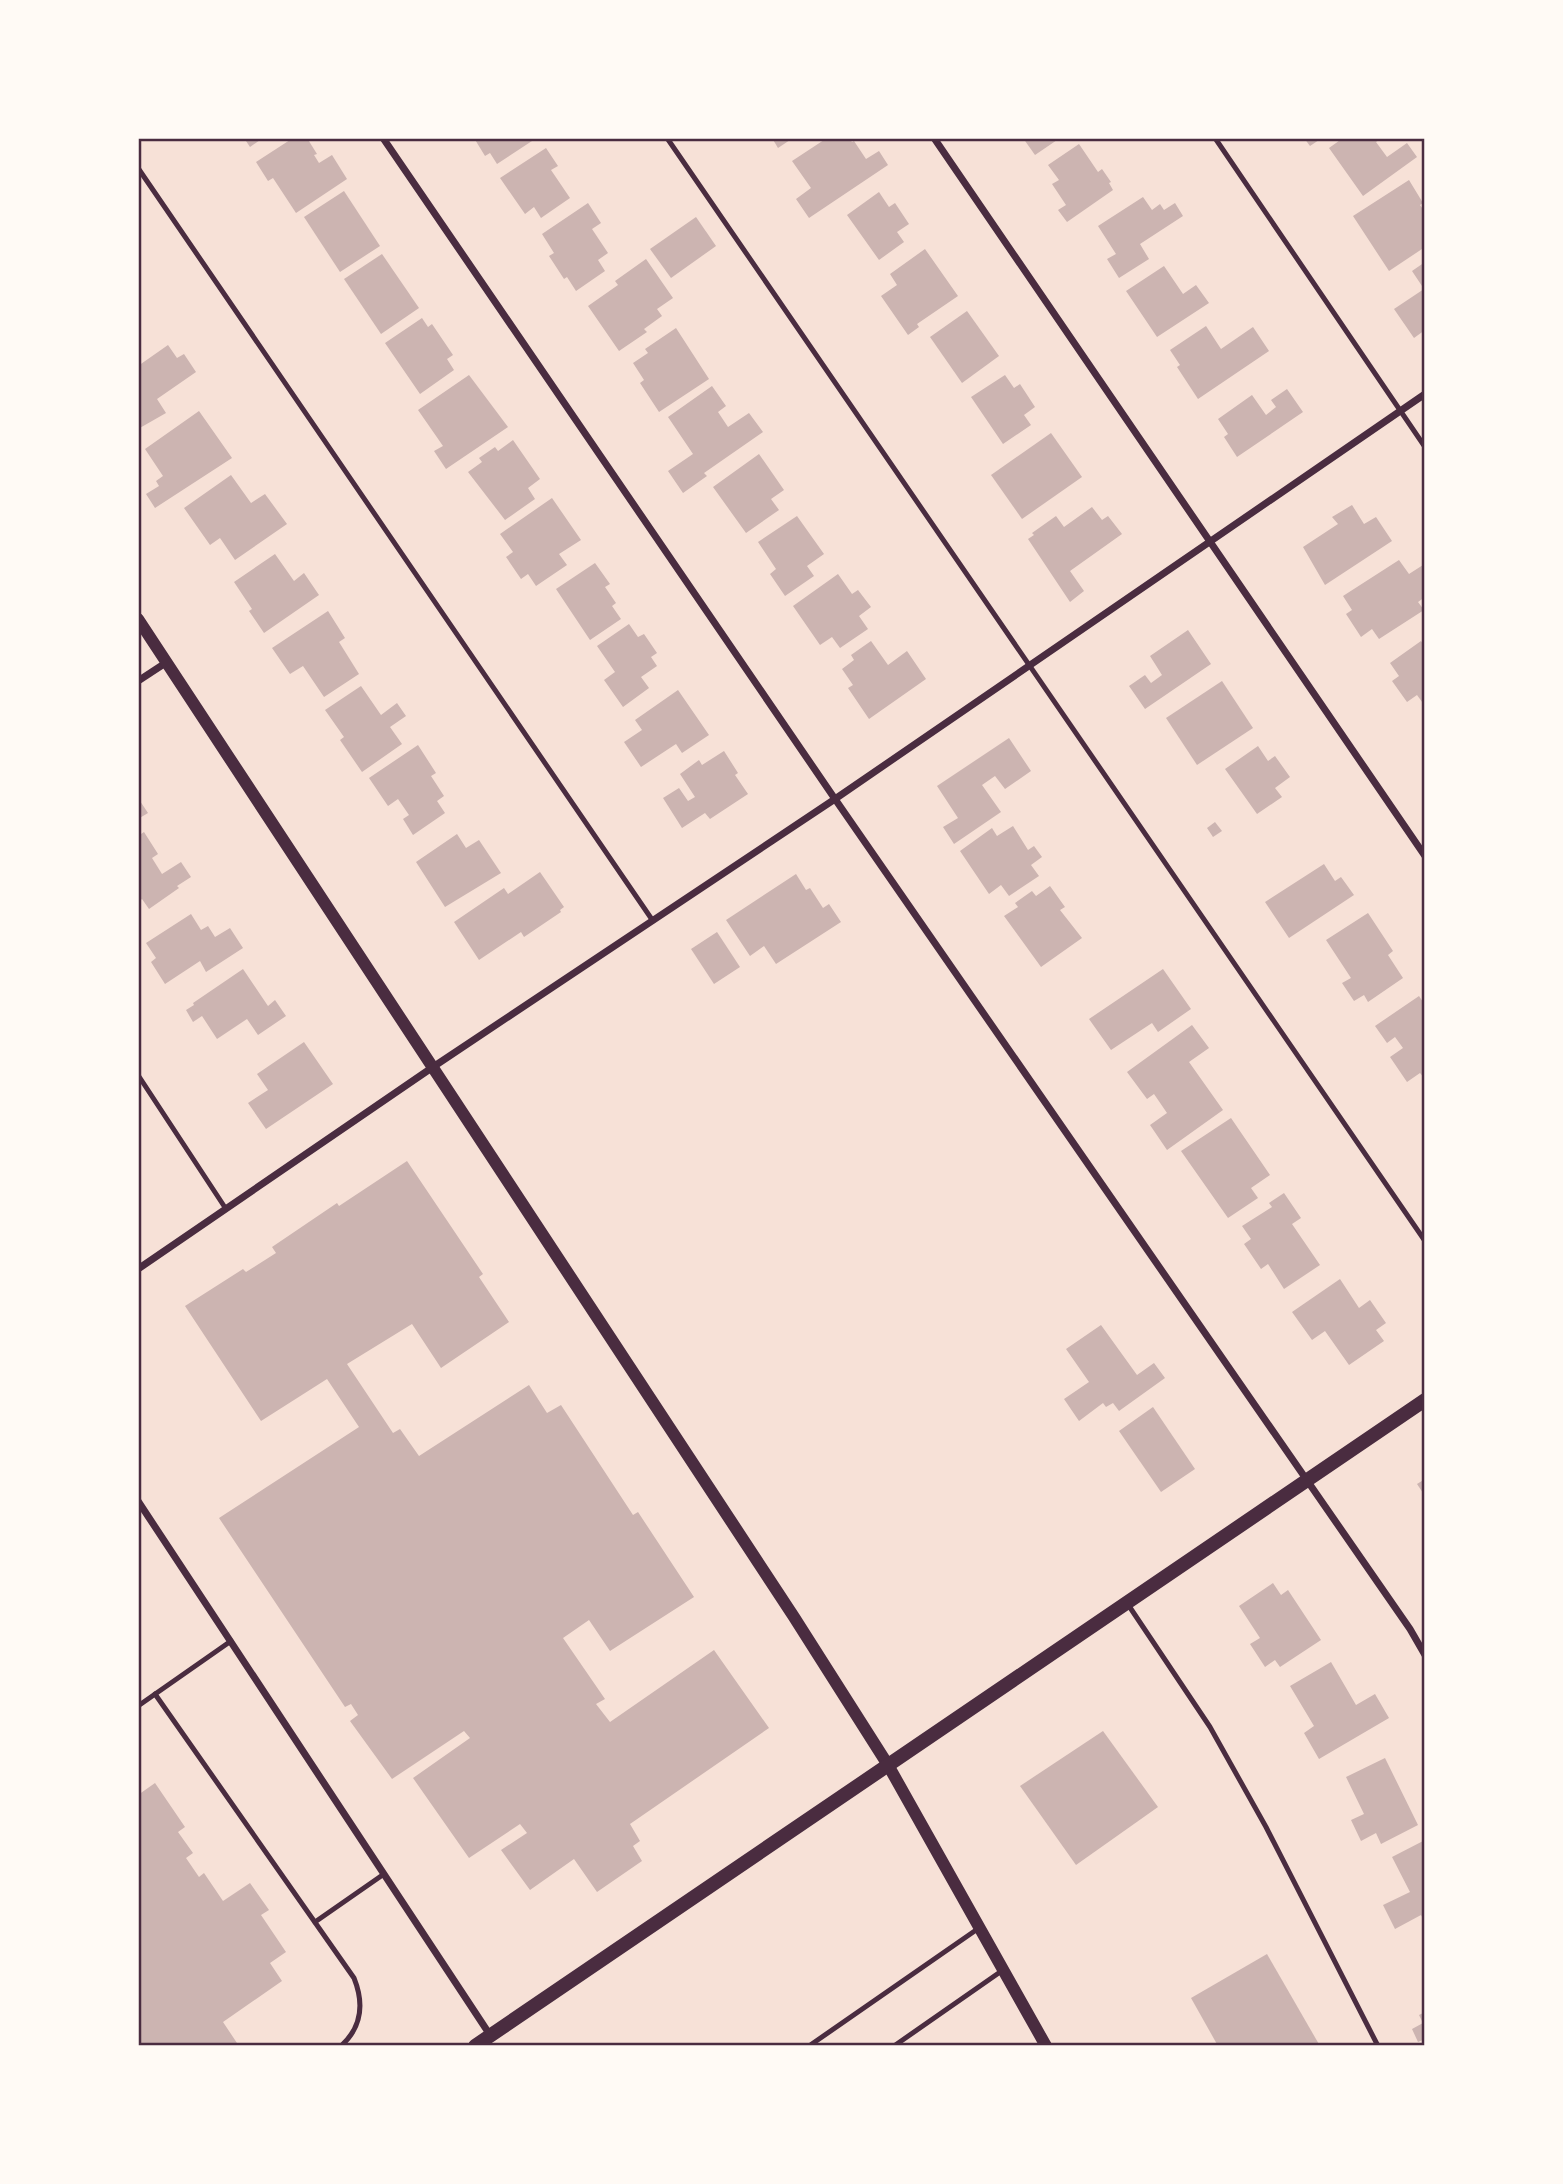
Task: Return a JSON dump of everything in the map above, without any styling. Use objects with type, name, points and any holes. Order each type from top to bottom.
[{"type":"main road","points":[[475,2046],[1425,1400]]},
{"type":"street","points":[[383,138],[835,799],[1308,1480],[1425,1655]]},
{"type":"street","points":[[934,138],[1425,856]]},
{"type":"street","points":[[138,1269],[433,1067],[835,799],[1208,540],[1425,394]]},
{"type":"street","points":[[138,619],[794,1617],[888,1765],[1046,2046]]},
{"type":"street","points":[[138,681],[167,662]]},
{"type":"street","points":[[138,1500],[490,2035]]},
{"type":"lane","points":[[667,138],[1425,1241]]},
{"type":"lane","points":[[1214,138],[1425,447]]},
{"type":"lane","points":[[138,168],[653,921]]},
{"type":"lane","points":[[138,1075],[226,1209]]},
{"type":"lane","points":[[1127,1603],[1210,1727],[1266,1828],[1378,2046]]},
{"type":"lane","points":[[138,1706],[231,1641]]},
{"type":"lane","points":[[155,1694],[354,1978],[361,1996],[360,2018],[350,2038],[341,2046]]},
{"type":"lane","points":[[315,1922],[384,1874]]},
{"type":"lane","points":[[809,2046],[979,1928]]},
{"type":"lane","points":[[894,2046],[1003,1970]]},
{"type":"building","points":[[244,138],[263,138],[250,147]]},
{"type":"building","points":[[293,138],[307,138],[319,163],[332,155],[347,179],[296,213],[273,178],[268,181],[256,162]]},
{"type":"building","points":[[474,138],[531,138],[532,141],[497,164],[490,153],[485,156]]},
{"type":"building","points":[[772,138],[793,138],[778,148]]},
{"type":"building","points":[[827,138],[849,138],[866,159],[879,151],[888,165],[809,218],[796,199],[811,188],[792,161]]},
{"type":"building","points":[[1023,138],[1060,138],[1035,155]]},
{"type":"building","points":[[1304,138],[1322,138],[1310,146]]},
{"type":"building","points":[[1343,138],[1381,138],[1376,142],[1387,157],[1407,143],[1417,157],[1363,196],[1329,148]]},
{"type":"building","points":[[1079,144],[1098,172],[1102,169],[1113,190],[1067,222],[1058,210],[1066,205],[1052,184],[1059,180],[1048,165]]},
{"type":"building","points":[[546,148],[558,166],[551,170],[570,198],[541,218],[534,207],[525,214],[500,178]]},
{"type":"building","points":[[1409,180],[1423,203],[1420,205],[1425,212],[1425,247],[1389,271],[1353,216]]},
{"type":"building","points":[[344,191],[380,246],[340,272],[304,217]]},
{"type":"building","points":[[879,192],[889,207],[895,203],[909,224],[897,232],[904,242],[879,260],[847,215]]},
{"type":"building","points":[[1143,197],[1152,210],[1160,204],[1164,210],[1175,203],[1183,216],[1140,244],[1149,259],[1119,278],[1107,259],[1116,254],[1098,226]]},
{"type":"building","points":[[588,203],[601,223],[592,229],[608,253],[598,260],[605,271],[576,291],[567,277],[564,279],[549,256],[554,253],[542,234]]},
{"type":"building","points":[[696,217],[716,246],[671,278],[650,249]]},
{"type":"building","points":[[925,249],[958,296],[917,324],[919,327],[908,335],[881,296],[897,285],[890,274]]},
{"type":"building","points":[[382,254],[419,308],[381,334],[344,279]]},
{"type":"building","points":[[646,259],[673,298],[657,309],[662,316],[644,329],[647,332],[619,351],[588,306],[618,285],[615,281]]},
{"type":"building","points":[[1425,262],[1425,330],[1414,338],[1394,309],[1424,289],[1412,271]]},
{"type":"building","points":[[1164,266],[1183,294],[1196,285],[1209,303],[1157,337],[1126,291]]},
{"type":"building","points":[[967,311],[999,356],[962,383],[930,337]]},
{"type":"building","points":[[422,318],[428,327],[432,324],[453,355],[447,359],[454,370],[420,394],[385,343]]},
{"type":"building","points":[[1206,326],[1221,349],[1253,327],[1269,351],[1198,399],[1177,367],[1180,365],[1170,350]]},
{"type":"building","points":[[676,328],[709,379],[659,412],[640,383],[644,380],[633,363],[648,353],[645,349]]},
{"type":"building","points":[[168,345],[177,358],[184,354],[196,372],[157,399],[166,413],[138,429],[138,366]]},
{"type":"building","points":[[469,375],[508,427],[446,469],[434,451],[443,446],[418,410]]},
{"type":"building","points":[[1005,375],[1014,388],[1020,384],[1035,407],[1024,415],[1031,425],[1003,444],[971,397]]},
{"type":"building","points":[[712,386],[726,406],[718,412],[728,427],[749,413],[763,432],[704,473],[707,476],[683,493],[668,471],[693,454],[668,417]]},
{"type":"building","points":[[1287,389],[1303,412],[1237,457],[1224,437],[1228,434],[1218,419],[1252,395],[1266,415],[1276,407],[1271,400]]},
{"type":"building","points":[[199,411],[232,458],[155,508],[146,494],[159,486],[156,481],[163,476],[145,449]]},
{"type":"building","points":[[1051,433],[1082,477],[1022,519],[991,475]]},
{"type":"building","points":[[513,440],[540,479],[528,488],[535,499],[505,520],[468,472],[482,462],[479,458],[495,447],[498,451]]},
{"type":"building","points":[[759,454],[784,490],[771,499],[779,510],[746,533],[713,487]]},
{"type":"building","points":[[231,475],[251,503],[265,494],[287,524],[235,560],[220,538],[210,545],[184,508]]},
{"type":"building","points":[[552,498],[581,540],[559,554],[567,565],[536,586],[528,574],[521,579],[506,557],[513,552],[500,534]]},
{"type":"building","points":[[1352,505],[1364,524],[1376,517],[1392,541],[1325,585],[1303,547],[1338,524],[1332,517]]},
{"type":"building","points":[[1092,507],[1102,520],[1108,516],[1122,534],[1070,571],[1084,591],[1070,602],[1028,539],[1056,516],[1064,527]]},
{"type":"building","points":[[797,516],[824,554],[807,566],[814,576],[785,596],[770,574],[776,569],[758,542]]},
{"type":"building","points":[[275,554],[294,581],[304,573],[319,595],[264,633],[234,582]]},
{"type":"building","points":[[1399,560],[1409,574],[1423,565],[1425,568],[1425,597],[1418,602],[1424,610],[1379,639],[1372,629],[1361,637],[1346,614],[1352,610],[1343,596]]},
{"type":"building","points":[[595,563],[610,584],[605,587],[616,603],[612,606],[621,619],[590,640],[556,589]]},
{"type":"building","points":[[838,574],[852,594],[858,590],[871,607],[859,616],[868,629],[840,648],[832,637],[820,645],[793,606]]},
{"type":"building","points":[[328,611],[345,638],[339,642],[359,674],[324,697],[303,666],[290,674],[272,648]]},
{"type":"building","points":[[629,624],[638,637],[644,634],[657,653],[651,657],[657,666],[641,677],[649,688],[623,707],[604,680],[615,672],[597,646]]},
{"type":"building","points":[[1188,630],[1211,664],[1145,709],[1129,686],[1145,675],[1151,683],[1162,675],[1150,656]]},
{"type":"building","points":[[871,641],[888,665],[907,651],[926,679],[869,719],[848,688],[853,685],[842,669],[854,660],[851,655]]},
{"type":"building","points":[[1421,641],[1425,647],[1425,706],[1417,695],[1407,702],[1392,681],[1399,676],[1390,663]]},
{"type":"building","points":[[1222,681],[1253,728],[1197,765],[1166,718]]},
{"type":"building","points":[[361,686],[381,715],[397,703],[406,716],[390,727],[402,744],[362,772],[340,740],[344,737],[325,710]]},
{"type":"building","points":[[678,690],[709,735],[682,753],[676,744],[641,767],[624,742],[642,730],[635,720]]},
{"type":"building","points":[[1009,738],[1031,771],[1005,789],[995,776],[982,785],[1001,812],[954,844],[943,827],[958,818],[937,786]]},
{"type":"building","points":[[418,745],[436,773],[431,776],[444,796],[437,801],[445,813],[413,835],[403,819],[409,815],[398,799],[388,806],[369,778]]},
{"type":"building","points":[[1258,746],[1268,761],[1275,756],[1290,777],[1275,788],[1282,797],[1257,814],[1225,769]]},
{"type":"building","points":[[724,751],[748,794],[710,819],[705,813],[682,828],[663,798],[679,788],[688,801],[695,797],[680,774],[699,760],[702,765]]},
{"type":"building","points":[[138,798],[148,813],[138,819]]},
{"type":"building","points":[[1215,822],[1222,831],[1213,837],[1207,828]]},
{"type":"building","points":[[1013,826],[1028,850],[1034,846],[1042,857],[1031,865],[1039,876],[1009,896],[1001,885],[989,894],[960,851],[992,828],[997,836]]},
{"type":"building","points":[[144,832],[158,854],[152,858],[162,874],[181,862],[191,877],[149,909],[142,899],[138,902],[138,836]]},
{"type":"building","points":[[457,834],[466,848],[479,840],[501,873],[445,907],[416,862]]},
{"type":"building","points":[[1324,864],[1335,881],[1341,877],[1354,895],[1289,938],[1265,902]]},
{"type":"building","points":[[540,872],[564,907],[561,912],[524,937],[521,932],[479,960],[454,922],[504,888],[508,894]]},
{"type":"building","points":[[796,874],[806,890],[810,888],[823,908],[829,904],[841,922],[776,964],[764,946],[750,956],[726,920]]},
{"type":"building","points":[[1050,886],[1065,907],[1060,910],[1082,938],[1041,967],[1004,916],[1018,907],[1015,903],[1032,891],[1036,896]]},
{"type":"building","points":[[1368,913],[1393,951],[1388,955],[1403,978],[1368,1002],[1364,995],[1354,1001],[1342,983],[1351,978],[1326,940]]},
{"type":"building","points":[[191,914],[201,930],[208,926],[215,937],[230,928],[243,948],[206,972],[200,961],[165,984],[151,962],[156,958],[146,943]]},
{"type":"building","points":[[717,932],[740,967],[714,984],[691,949]]},
{"type":"building","points":[[243,969],[268,1006],[275,1000],[286,1016],[258,1035],[247,1019],[217,1039],[202,1016],[193,1022],[186,1010]]},
{"type":"building","points":[[1163,969],[1191,1009],[1158,1032],[1152,1023],[1111,1050],[1089,1019]]},
{"type":"building","points":[[1419,996],[1425,1005],[1425,1079],[1420,1073],[1407,1082],[1390,1057],[1403,1048],[1395,1037],[1387,1043],[1375,1026]]},
{"type":"building","points":[[1192,1025],[1209,1048],[1189,1062],[1223,1110],[1167,1150],[1150,1125],[1167,1113],[1154,1094],[1147,1099],[1127,1072]]},
{"type":"building","points":[[304,1042],[333,1084],[266,1129],[248,1103],[268,1090],[257,1074]]},
{"type":"building","points":[[1231,1118],[1270,1175],[1251,1188],[1258,1198],[1228,1218],[1181,1151]]},
{"type":"building","points":[[407,1161],[483,1274],[479,1277],[509,1322],[441,1368],[412,1324],[347,1364],[393,1433],[400,1429],[419,1456],[529,1385],[547,1413],[561,1405],[633,1515],[638,1512],[694,1597],[610,1651],[589,1620],[563,1638],[605,1699],[596,1704],[610,1722],[714,1650],[769,1728],[630,1824],[640,1841],[633,1846],[642,1861],[597,1892],[574,1859],[530,1890],[501,1850],[527,1833],[520,1824],[469,1858],[413,1778],[470,1738],[464,1731],[392,1779],[350,1721],[358,1715],[351,1704],[345,1707],[219,1518],[359,1427],[327,1379],[261,1421],[185,1306],[243,1269],[246,1272],[276,1253],[272,1247],[337,1203],[339,1206]]},
{"type":"building","points":[[1284,1193],[1301,1218],[1292,1224],[1320,1265],[1284,1289],[1268,1264],[1261,1269],[1244,1244],[1251,1239],[1242,1226],[1272,1207],[1269,1203]]},
{"type":"building","points":[[1340,1279],[1359,1308],[1370,1300],[1386,1323],[1376,1330],[1384,1341],[1349,1365],[1325,1331],[1312,1340],[1292,1312]]},
{"type":"building","points":[[1101,1325],[1137,1375],[1154,1363],[1165,1378],[1119,1411],[1113,1403],[1106,1407],[1103,1403],[1079,1421],[1064,1399],[1089,1382],[1066,1349]]},
{"type":"building","points":[[1153,1407],[1195,1469],[1161,1492],[1119,1431]]},
{"type":"building","points":[[1425,1479],[1425,1496],[1417,1484]]},
{"type":"building","points":[[1273,1583],[1281,1595],[1288,1590],[1321,1640],[1280,1667],[1275,1660],[1265,1667],[1250,1644],[1260,1638],[1239,1606]]},
{"type":"building","points":[[1331,1662],[1356,1705],[1375,1694],[1389,1718],[1319,1759],[1304,1733],[1314,1726],[1290,1686]]},
{"type":"building","points":[[1103,1731],[1158,1807],[1076,1865],[1020,1786]]},
{"type":"building","points":[[1385,1758],[1418,1825],[1381,1844],[1376,1833],[1361,1841],[1351,1820],[1364,1814],[1346,1777]]},
{"type":"building","points":[[155,1783],[185,1827],[178,1832],[193,1853],[186,1858],[199,1877],[204,1873],[223,1901],[250,1883],[269,1910],[261,1915],[286,1952],[270,1963],[282,1981],[223,2022],[237,2043],[234,2046],[138,2046],[138,1795]]},
{"type":"building","points":[[1425,1840],[1425,1922],[1421,1915],[1395,1929],[1383,1905],[1410,1892],[1392,1857]]},
{"type":"building","points":[[1267,1954],[1320,2046],[1218,2046],[1191,1998]]},
{"type":"building","points":[[1425,2012],[1425,2039],[1418,2042],[1412,2029],[1423,2023],[1419,2015]]}]
